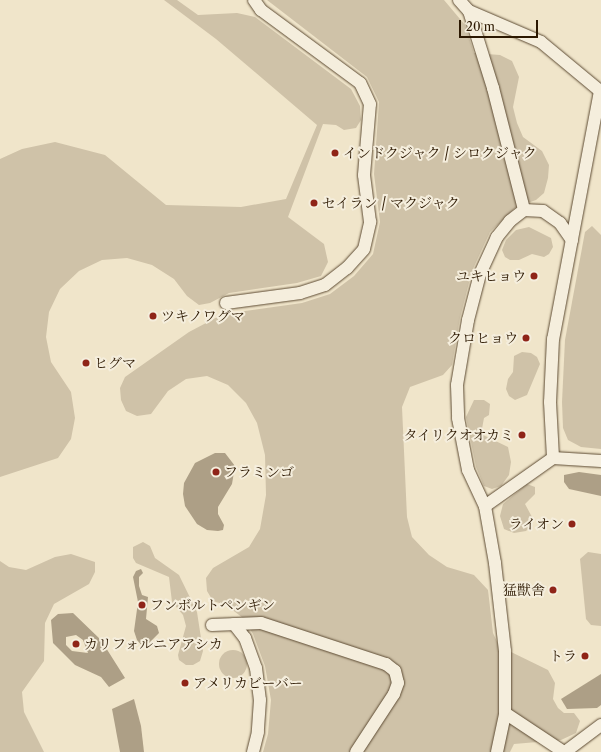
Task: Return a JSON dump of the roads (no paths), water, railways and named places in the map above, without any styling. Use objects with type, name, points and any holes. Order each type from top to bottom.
[{"type":"lane","points":[[226,303],[300,293],[325,285],[347,268],[364,249],[370,222],[364,175],[370,104],[360,83],[262,10],[254,0]]},
{"type":"lane","points":[[459,0],[469,11],[541,42],[600,91],[553,339],[550,402],[553,458]]},
{"type":"lane","points":[[469,11],[495,95],[524,210]]},
{"type":"lane","points":[[497,752],[505,713],[505,651],[495,563],[485,506],[468,470],[458,418],[457,385],[468,320],[480,274],[497,237],[510,221],[524,210],[544,211],[560,223],[572,240]]},
{"type":"lane","points":[[485,506],[553,458],[601,460]]},
{"type":"lane","points":[[212,625],[261,623],[386,664],[395,671],[398,683],[394,694],[356,752]]},
{"type":"lane","points":[[234,624],[245,638],[258,681],[260,700],[258,732],[253,752]]},
{"type":"lane","points":[[505,713],[564,752],[601,725]]},
{"type":"place","name":"インドクジャク / シロクジャク","points":[[335,153]]},
{"type":"place","name":"セイラン / マクジャク","points":[[314,203]]},
{"type":"place","name":"ユキヒョウ","points":[[534,276]]},
{"type":"place","name":"ツキノワグマ","points":[[153,316]]},
{"type":"place","name":"クロヒョウ","points":[[526,338]]},
{"type":"place","name":"ヒグマ","points":[[86,363]]},
{"type":"place","name":"タイリクオオカミ","points":[[522,435]]},
{"type":"place","name":"フラミンゴ","points":[[216,472]]},
{"type":"place","name":"ライオン","points":[[572,524]]},
{"type":"place","name":"猛獣舎","points":[[553,590]]},
{"type":"place","name":"フンボルトペンギン","points":[[142,605]]},
{"type":"place","name":"カリフォルニアアシカ","points":[[76,644]]},
{"type":"place","name":"トラ","points":[[585,656]]},
{"type":"place","name":"アメリカビーバー","points":[[185,683]]}]
